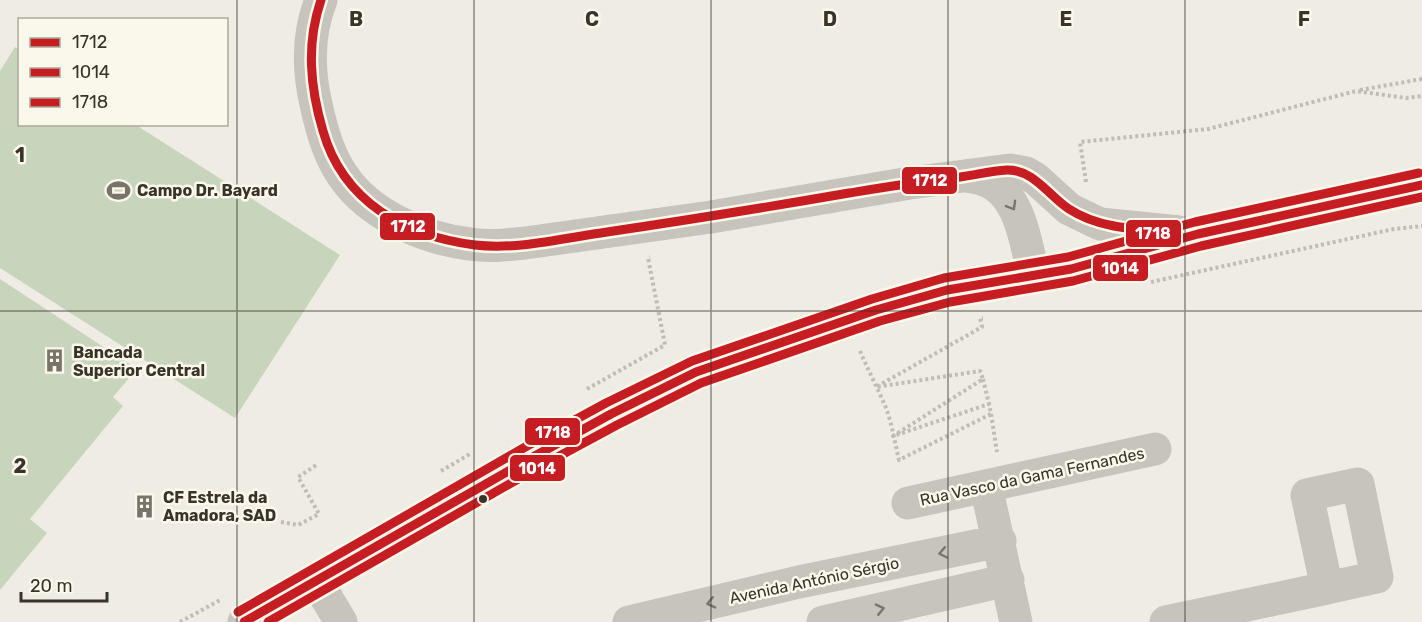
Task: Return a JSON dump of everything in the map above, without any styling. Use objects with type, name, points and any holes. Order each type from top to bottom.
[{"type":"street","points":[[321,0],[315,15],[310,53],[313,93],[322,134],[332,156],[349,184],[376,209],[406,225],[437,237],[469,244],[496,246],[525,243],[711,217],[1010,170],[1026,173],[1036,179],[1069,209],[1100,224],[1198,234]]},
{"type":"street","points":[[966,176],[986,180],[1008,198],[1016,210],[1034,277]]},
{"type":"street","points":[[237,608],[316,582],[572,436],[696,372],[886,307],[947,290],[1071,269],[1198,234],[1422,185]]},
{"type":"street","name":"Rua Vasco da Gama Fernandes","points":[[908,502],[1155,449]]},
{"type":"street","points":[[986,486],[1000,541],[1016,622]]},
{"type":"street","name":"Avenida António Sérgio","points":[[629,622],[799,582],[1000,541]]},
{"type":"street","points":[[823,622],[1008,580]]},
{"type":"street","points":[[316,582],[341,622]]},
{"type":"street","points":[[1166,622],[1327,588]]},
{"type":"path","points":[[1086,186],[1080,142],[1208,129],[1356,91],[1422,79]]},
{"type":"path","points":[[1356,91],[1406,98],[1422,96]]},
{"type":"path","points":[[1144,283],[1394,229],[1422,226]]},
{"type":"path","points":[[584,390],[665,345],[648,258]]},
{"type":"path","points":[[876,387],[982,327],[980,318],[991,316]]},
{"type":"path","points":[[860,351],[887,410],[898,460],[991,414]]},
{"type":"path","points":[[876,387],[980,370],[995,438]]},
{"type":"path","points":[[893,436],[983,379]]},
{"type":"path","points":[[893,436],[989,404]]},
{"type":"path","points":[[432,476],[473,452]]},
{"type":"path","points":[[281,522],[298,525],[319,514],[298,477],[318,464]]},
{"type":"path","points":[[180,622],[237,608]]},
{"type":"green space","name":"Campo Dr. Bayard","points":[[15,47],[18,49],[18,126],[138,126],[340,255],[235,418],[0,268],[0,71]]},
{"type":"green space","points":[[0,279],[137,369],[113,397],[123,406],[30,519],[47,533],[0,590]]},
{"type":"transit line","name":"1712","points":[[321,0],[313,33],[313,82],[323,131],[332,156],[345,177],[380,211],[424,233],[449,240],[491,246],[541,243],[890,186],[1007,170],[1033,178],[1069,209],[1094,221],[1135,229],[1177,232]]},
{"type":"transit line","name":"1718","points":[[238,612],[527,446],[606,403],[692,361],[872,299],[944,278],[1068,257],[1195,222],[1419,173]]},
{"type":"transit line","name":"1712","points":[[244,622],[533,457],[611,414],[696,372],[876,310],[947,290],[1071,269],[1198,234],[1422,185]]},
{"type":"transit line","name":"1014","points":[[268,622],[539,467],[701,383],[880,321],[950,302],[1073,281],[1201,246],[1422,197]]},
{"type":"place","name":"Campo Dr. Bayard","points":[[119,190]]},
{"type":"place","name":"Bancada Superior Central","points":[[55,361]]},
{"type":"place","name":"CF Estrela da Amadora, SAD","points":[[145,506]]}]
